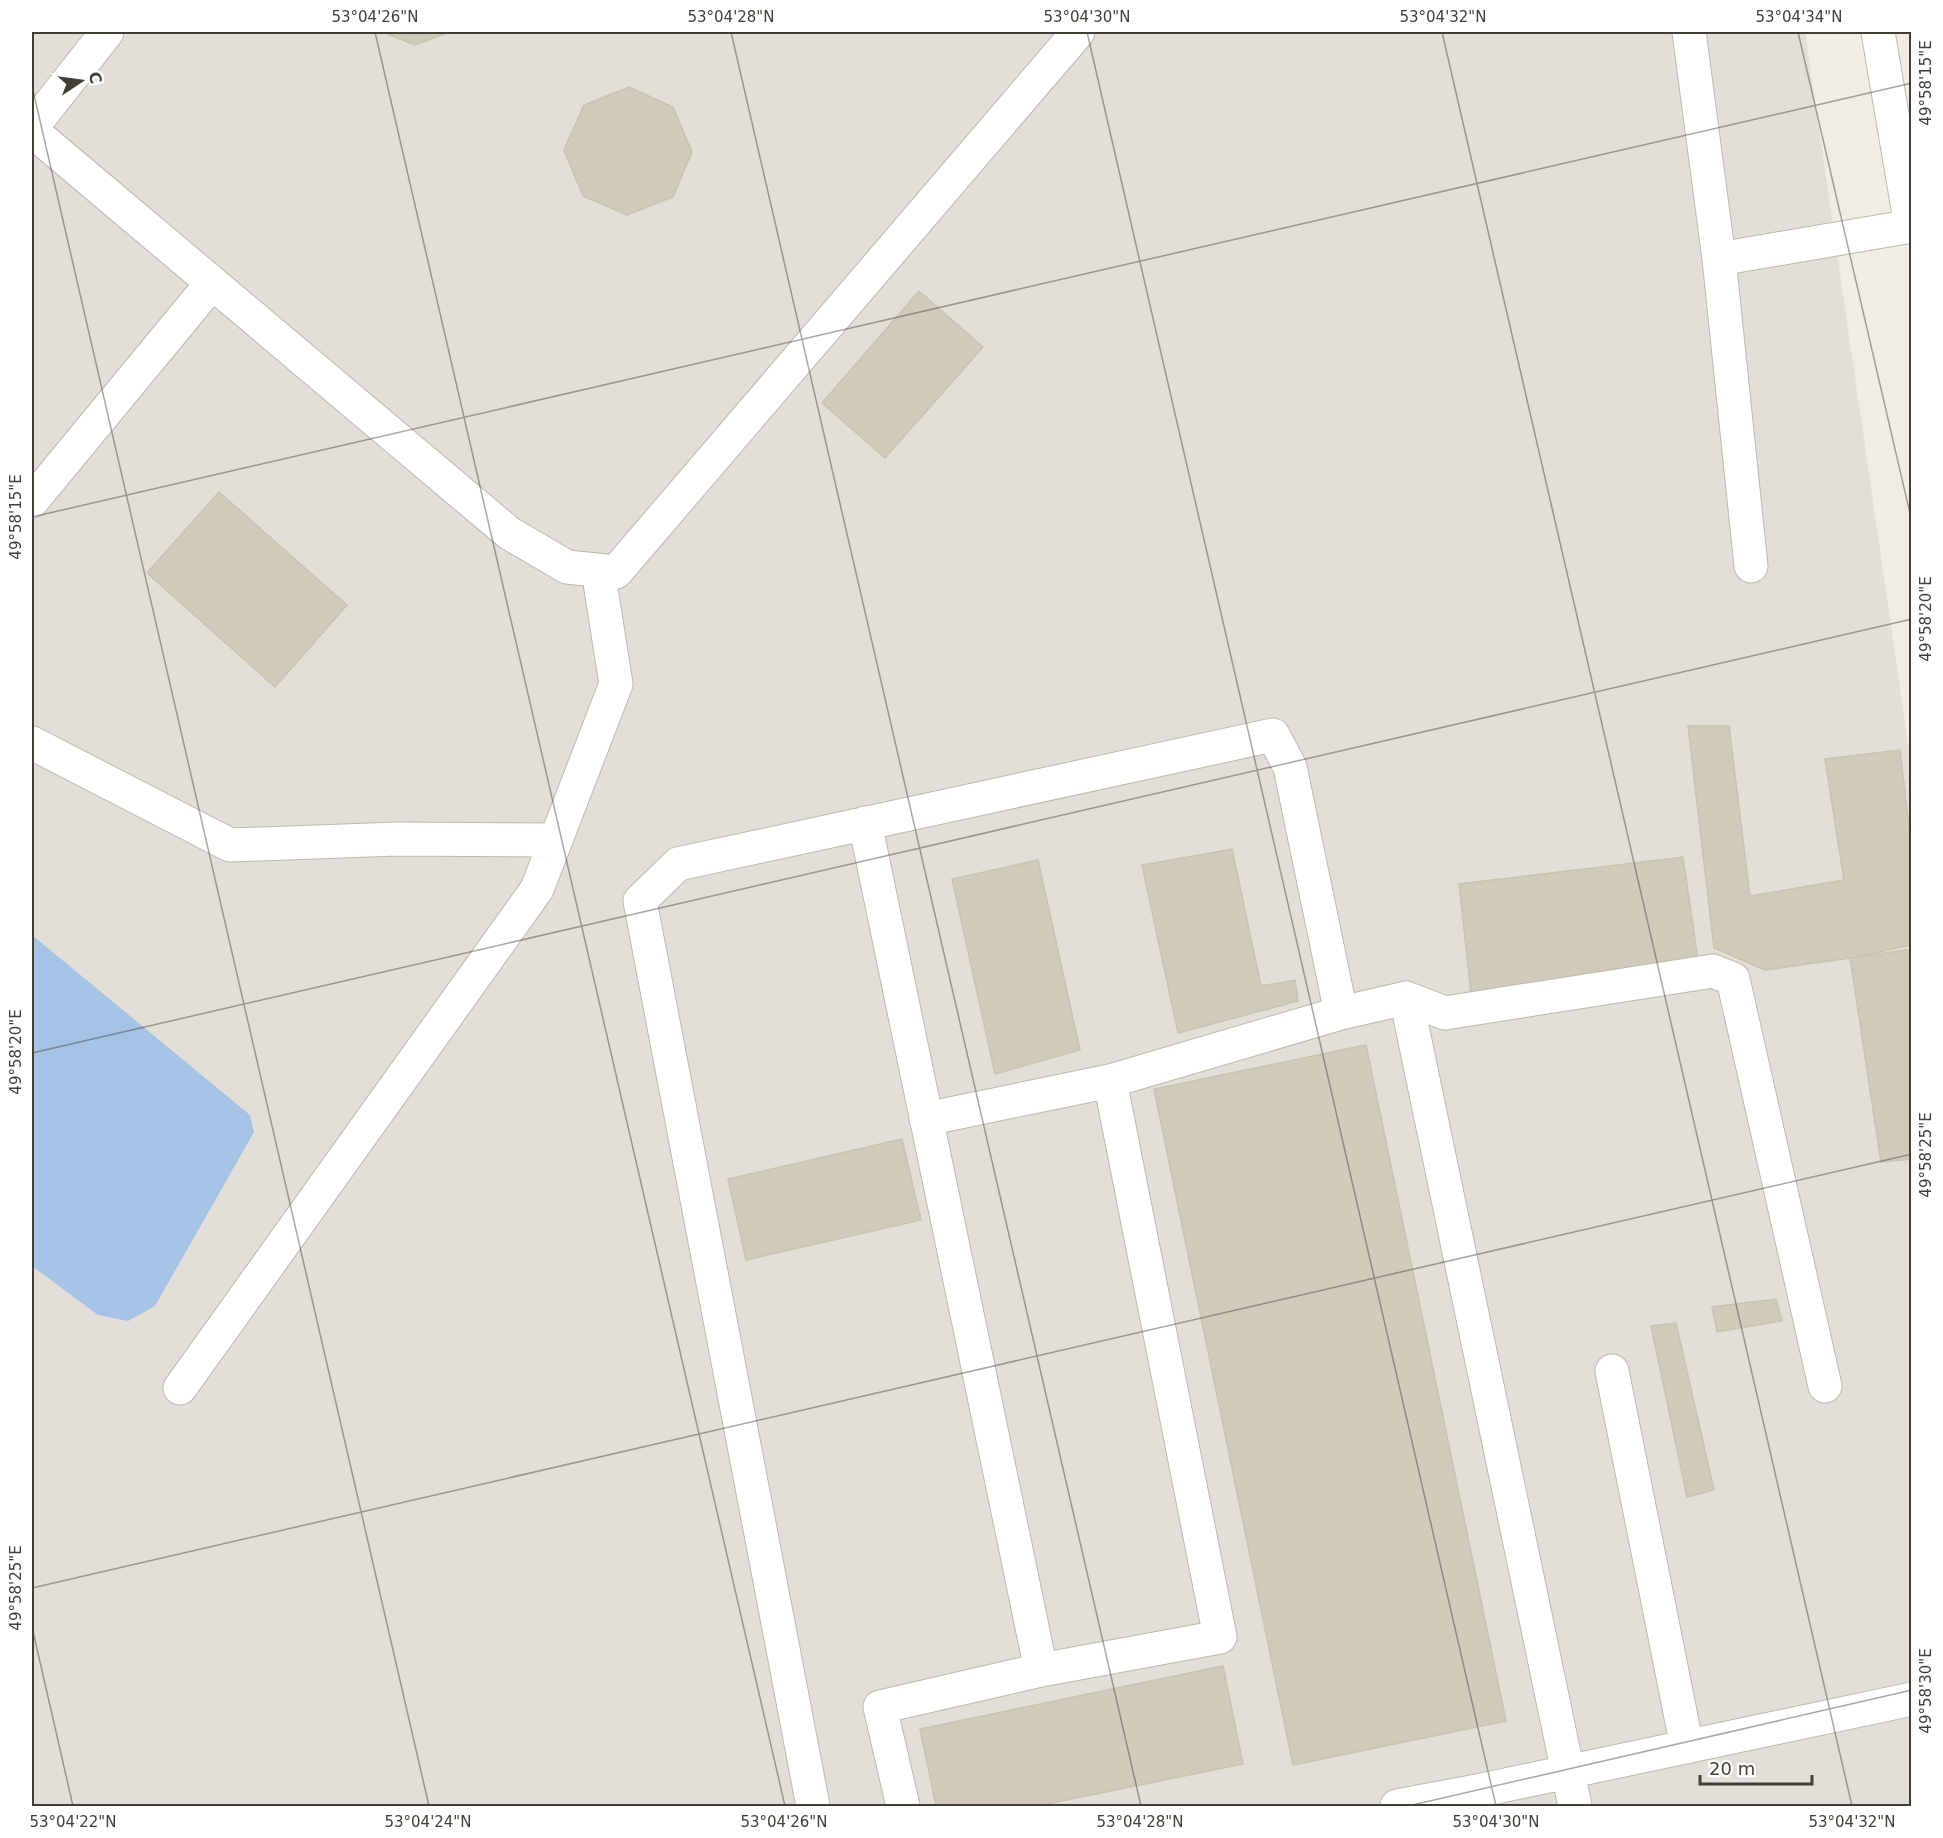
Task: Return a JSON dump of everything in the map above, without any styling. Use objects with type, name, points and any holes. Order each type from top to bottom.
[{"type":"street","points":[[32,127],[107,32]]},
{"type":"street","points":[[32,132],[509,533],[567,567],[616,572],[1078,32]]},
{"type":"street","points":[[1689,32],[1719,259],[1751,566]]},
{"type":"street","points":[[1719,259],[1911,226],[1878,32]]},
{"type":"street","points":[[32,501],[212,283]]},
{"type":"street","points":[[180,1388],[537,889],[616,684],[598,570]]},
{"type":"street","points":[[813,1806],[640,901],[678,864],[1273,735],[1290,767],[1341,1013]]},
{"type":"street","points":[[32,743],[230,845],[397,839],[556,840]]},
{"type":"street","points":[[865,824],[1041,1670]]},
{"type":"street","points":[[926,1119],[1110,1081],[1341,1013],[1406,998],[1445,1013],[1713,972],[1733,979],[1825,1386]]},
{"type":"street","points":[[1406,998],[1575,1806]]},
{"type":"street","points":[[903,1806],[880,1707],[1041,1670],[1220,1637],[1110,1081]]},
{"type":"street","points":[[1612,1371],[1687,1747]]},
{"type":"street","points":[[1397,1806],[1911,1699]]},
{"type":"shaded area","points":[[32,32],[1805,32],[1912,770],[1911,1806],[32,1806]]},
{"type":"water","points":[[32,935],[250,1115],[254,1132],[155,1306],[128,1321],[98,1315],[32,1266]]},
{"type":"building","points":[[382,32],[450,32],[415,45]]},
{"type":"building","points":[[629,87],[673,107],[692,152],[673,197],[627,215],[583,196],[564,150],[584,105]]},
{"type":"building","points":[[919,291],[983,347],[885,458],[822,403]]},
{"type":"building","points":[[219,492],[347,605],[275,687],[147,573]]},
{"type":"building","points":[[1688,726],[1729,726],[1750,896],[1844,880],[1825,759],[1900,750],[1912,852],[1912,945],[1850,958],[1765,970],[1714,948]]},
{"type":"building","points":[[1232,849],[1261,986],[1295,980],[1298,1001],[1178,1033],[1142,865]]},
{"type":"building","points":[[1683,857],[1698,960],[1471,993],[1459,884]]},
{"type":"building","points":[[1038,860],[1080,1050],[995,1074],[952,879]]},
{"type":"building","points":[[1912,949],[1912,1159],[1881,1162],[1850,958]]},
{"type":"building","points":[[1366,1045],[1506,1721],[1293,1765],[1154,1089]]},
{"type":"building","points":[[902,1139],[921,1220],[746,1260],[728,1179]]},
{"type":"building","points":[[1776,1299],[1782,1321],[1717,1332],[1712,1307]]},
{"type":"building","points":[[1676,1323],[1714,1490],[1687,1497],[1651,1326]]},
{"type":"building","points":[[1223,1666],[1243,1764],[1037,1806],[936,1806],[920,1729]]}]
